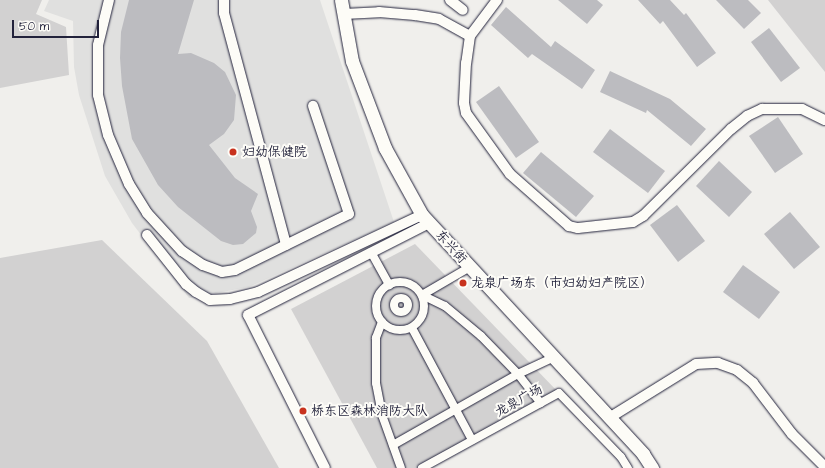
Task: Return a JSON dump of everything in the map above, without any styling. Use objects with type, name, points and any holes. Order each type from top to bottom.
[{"type":"street","points":[[110,0],[98,45],[98,95],[114,149],[128,184],[147,213],[182,252],[203,265],[222,272],[235,270],[349,214],[313,106]]},
{"type":"street","points":[[224,0],[224,13],[286,245]]},
{"type":"street","name":"东兴街","points":[[341,0],[352,60],[385,148],[426,219],[643,454],[652,468]]},
{"type":"street","points":[[450,0],[463,10]]},
{"type":"street","points":[[497,0],[470,36],[466,63],[464,103],[466,113],[510,174],[569,226],[578,228],[633,222],[642,216],[731,129],[747,116],[762,109],[802,109],[825,120]]},
{"type":"street","points":[[344,14],[379,12],[439,19],[470,36]]},
{"type":"street","points":[[147,235],[186,284],[196,292],[210,300],[230,299],[258,292],[426,219]]},
{"type":"street","points":[[325,468],[248,315],[371,252],[426,219]]},
{"type":"street","points":[[371,252],[389,285]]},
{"type":"street","points":[[422,295],[470,267]]},
{"type":"street","points":[[422,295],[424,312],[412,328],[397,331],[382,322],[377,314],[376,301],[382,290],[389,285],[408,283],[422,295],[433,299],[460,318],[518,374],[541,403]]},
{"type":"street","points":[[382,322],[376,338],[376,384],[382,416],[401,468]]},
{"type":"street","points":[[412,328],[472,440]]},
{"type":"street","points":[[393,445],[518,374],[553,358]]},
{"type":"street","points":[[609,418],[696,364],[718,363],[737,370],[753,383],[792,434],[825,467]]},
{"type":"street","name":"龙泉广场","points":[[422,468],[559,393],[621,457],[628,468]]},
{"type":"shaded area","points":[[0,0],[42,0],[36,14],[66,27],[69,75],[0,88]]},
{"type":"shaded area","name":"妇幼保健院","points":[[49,0],[320,0],[394,222],[249,287],[189,298],[132,223],[105,176],[79,95],[74,67],[73,21],[44,11]]},
{"type":"shaded area","points":[[768,0],[825,0],[825,72]]},
{"type":"shaded area","points":[[102,240],[207,341],[279,468],[0,468],[0,258]]},
{"type":"shaded area","points":[[415,244],[559,393],[422,468],[377,468],[291,309]]},
{"type":"building","points":[[129,0],[194,0],[178,54],[191,53],[214,63],[225,72],[236,95],[234,120],[224,134],[209,145],[235,178],[258,194],[251,211],[257,227],[256,233],[243,244],[233,245],[221,241],[178,207],[158,185],[132,139],[122,86],[120,58],[121,32]]},
{"type":"building","points":[[558,0],[597,0],[603,5],[587,24]]},
{"type":"building","points":[[638,0],[670,0],[684,15],[686,13],[716,53],[697,67],[663,21],[660,24]]},
{"type":"building","points":[[716,0],[748,0],[761,13],[744,29]]},
{"type":"building","points":[[506,7],[551,47],[555,41],[595,70],[582,89],[532,54],[528,58],[491,25]]},
{"type":"building","points":[[769,28],[800,68],[781,82],[751,42]]},
{"type":"building","points":[[610,71],[670,99],[706,129],[691,146],[647,110],[646,113],[600,92]]},
{"type":"building","points":[[499,86],[539,142],[516,158],[476,102]]},
{"type":"building","points":[[778,117],[803,154],[775,173],[749,136]]},
{"type":"building","points":[[610,129],[665,171],[648,193],[593,152]]},
{"type":"building","points":[[541,152],[594,196],[576,217],[523,173]]},
{"type":"building","points":[[719,161],[752,192],[729,217],[696,186]]},
{"type":"building","points":[[677,205],[705,241],[678,262],[650,225]]},
{"type":"building","points":[[790,212],[820,247],[794,269],[764,234]]},
{"type":"building","points":[[743,265],[780,292],[759,319],[723,292]]},
{"type":"place","name":"妇幼保健院","points":[[233,152]]},
{"type":"place","name":"龙泉广场东（市妇幼妇产院区）","points":[[463,283]]},
{"type":"place","name":"桥东区森林消防大队","points":[[303,411]]}]
